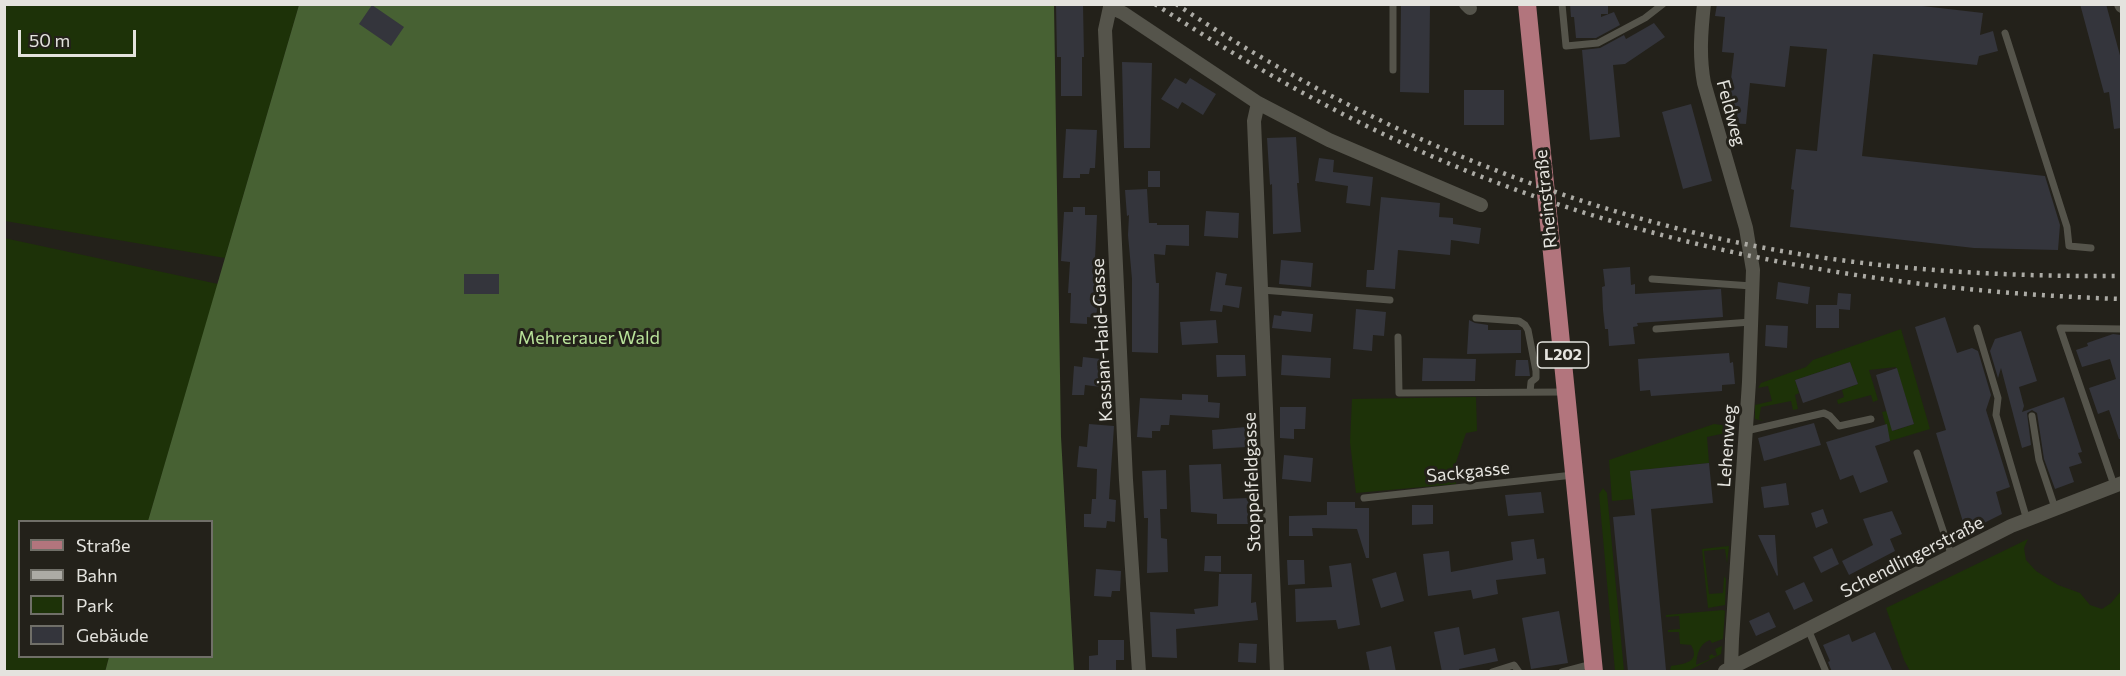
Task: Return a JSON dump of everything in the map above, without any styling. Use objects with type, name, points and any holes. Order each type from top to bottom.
[{"type":"main road","name":"Rheinstraße","points":[[1527,4],[1594,668]]},
{"type":"street","name":"Feldweg","points":[[1704,4],[1700,63],[1746,228]]},
{"type":"street","name":"Kassian-Haid-Gasse","points":[[1139,672],[1126,480],[1105,30],[1110,7],[1123,13],[1258,103]]},
{"type":"street","points":[[1258,103],[1329,140],[1480,205]]},
{"type":"street","name":"Stoppelfeldgasse","points":[[1258,103],[1254,122],[1277,672]]},
{"type":"street","name":"Lehenweg","points":[[1729,670],[1746,431],[1751,322],[1752,260],[1746,228]]},
{"type":"street","name":"Schendlingerstraße","points":[[1729,670],[2027,520],[2118,484]]},
{"type":"lane","points":[[1393,4],[1393,70]]},
{"type":"lane","points":[[1562,4],[1566,46],[1598,43],[1646,18],[1663,4]]},
{"type":"lane","points":[[2005,33],[2067,227],[2069,246],[2091,248]]},
{"type":"lane","points":[[1652,279],[1752,286]]},
{"type":"lane","points":[[1262,290],[1390,300]]},
{"type":"lane","points":[[1476,318],[1519,321],[1525,325],[1536,370],[1536,378],[1531,382],[1530,392]]},
{"type":"lane","points":[[1656,329],[1751,322]]},
{"type":"lane","points":[[1977,328],[1998,398],[1996,415],[2027,520]]},
{"type":"lane","points":[[2118,484],[2060,328],[2121,328]]},
{"type":"lane","points":[[1398,337],[1399,393],[1567,392]]},
{"type":"lane","points":[[1746,431],[1824,412],[1839,426],[1871,419]]},
{"type":"lane","points":[[2032,416],[2039,460],[2055,508]]},
{"type":"lane","points":[[1917,453],[1952,557]]},
{"type":"lane","name":"Sackgasse","points":[[1364,498],[1575,475]]},
{"type":"lane","points":[[1808,629],[1826,672]]},
{"type":"lane","points":[[1492,672],[1514,665],[1519,672]]},
{"type":"lane","points":[[1562,672],[1594,668]]},
{"type":"green space","points":[[4,5],[299,5],[225,258],[5,221]]},
{"type":"green space","name":"Mehrerauer Wald","points":[[299,5],[1054,5],[1061,437],[1074,671],[105,672],[109,658],[213,658],[213,520],[148,520]]},
{"type":"green space","points":[[4,238],[218,284],[148,520],[18,520],[18,658],[109,658],[105,671],[5,671]]},
{"type":"green space","points":[[1901,329],[1930,429],[1890,441],[1882,412],[1887,411],[1893,431],[1914,424],[1896,367],[1869,370],[1878,400],[1873,402],[1871,395],[1838,404],[1837,400],[1844,397],[1842,390],[1858,384],[1850,362],[1795,380],[1799,393],[1795,395],[1798,409],[1793,410],[1791,401],[1761,407],[1759,419],[1764,421],[1755,419],[1755,405],[1772,401],[1768,386],[1758,388],[1761,383],[1806,367],[1813,360]]},
{"type":"green space","points":[[1476,397],[1477,431],[1466,433],[1454,468],[1456,484],[1356,493],[1350,442],[1352,399]]},
{"type":"green space","points":[[1714,424],[1729,426],[1735,431],[1707,437],[1709,463],[1631,471],[1633,499],[1612,501],[1609,460]]},
{"type":"green space","points":[[1603,488],[1607,493],[1624,671],[1615,671],[1599,494]]},
{"type":"green space","points":[[2028,539],[2024,548],[2026,560],[2036,571],[2058,585],[2080,593],[2090,605],[2102,609],[2111,603],[2121,591],[2121,671],[1910,671],[1886,608]]},
{"type":"green space","points":[[1729,546],[1727,563],[1725,549],[1704,551],[1709,594],[1723,593],[1724,576],[1726,579],[1725,605],[1708,608],[1702,549]]},
{"type":"green space","points":[[1725,611],[1723,639],[1712,643],[1710,640],[1703,644],[1698,653],[1696,665],[1710,659],[1709,656],[1712,654],[1717,655],[1715,649],[1722,646],[1721,654],[1688,671],[1670,671],[1671,666],[1690,661],[1694,651],[1691,645],[1680,644],[1679,632],[1668,632],[1668,630],[1680,629],[1679,616],[1666,617],[1666,615]]},
{"type":"building","points":[[1056,4],[1083,4],[1082,96],[1061,96],[1061,57],[1057,57]]},
{"type":"building","points":[[1401,4],[1430,4],[1429,93],[1400,92]]},
{"type":"building","points":[[1570,4],[1608,4],[1608,14],[1601,14],[1601,17],[1614,12],[1620,25],[1596,38],[1576,38]]},
{"type":"building","points":[[1717,4],[1905,4],[1983,13],[1980,35],[1993,31],[1998,51],[1979,56],[1977,65],[1873,54],[1862,156],[2045,176],[2060,225],[2058,250],[1974,248],[1790,227],[1794,190],[1791,189],[1796,149],[1817,151],[1827,49],[1790,46],[1785,87],[1750,83],[1746,124],[1726,123],[1734,53],[1722,52],[1725,17],[1715,16]]},
{"type":"building","points":[[2080,4],[2106,4],[2121,59],[2121,128],[2114,129],[2109,92],[2104,93]]},
{"type":"building","points":[[372,5],[404,27],[391,46],[359,24]]},
{"type":"building","points":[[1654,23],[1665,37],[1625,64],[1613,65],[1620,137],[1590,140],[1582,50],[1600,48],[1624,35],[1626,39]]},
{"type":"building","points":[[1122,62],[1152,63],[1150,148],[1124,148]]},
{"type":"building","points":[[1175,78],[1186,84],[1190,78],[1216,94],[1203,115],[1182,102],[1178,109],[1161,99]]},
{"type":"building","points":[[1464,90],[1504,90],[1504,125],[1464,125]]},
{"type":"building","points":[[1691,104],[1712,181],[1683,189],[1662,112]]},
{"type":"building","points":[[1066,129],[1097,130],[1095,168],[1090,168],[1089,174],[1080,174],[1080,178],[1063,178]]},
{"type":"building","points":[[1296,137],[1301,232],[1273,234],[1272,184],[1270,185],[1267,138]]},
{"type":"building","points":[[1319,158],[1334,160],[1333,172],[1373,177],[1370,206],[1346,203],[1348,186],[1315,181]]},
{"type":"building","points":[[1148,171],[1160,171],[1160,187],[1148,187]]},
{"type":"building","points":[[1147,189],[1149,223],[1189,225],[1189,246],[1166,245],[1165,255],[1154,254],[1156,283],[1159,283],[1158,353],[1132,352],[1132,279],[1128,235],[1129,215],[1127,216],[1125,190]]},
{"type":"building","points":[[1381,197],[1440,203],[1439,217],[1453,218],[1453,224],[1481,228],[1479,244],[1451,240],[1450,255],[1398,250],[1395,289],[1366,287],[1367,270],[1374,270]]},
{"type":"building","points":[[1073,207],[1085,207],[1085,215],[1097,215],[1095,259],[1105,260],[1102,310],[1097,309],[1096,318],[1087,317],[1087,324],[1070,323],[1071,293],[1068,293],[1070,262],[1061,261],[1064,212],[1073,212]]},
{"type":"building","points":[[1206,211],[1239,213],[1238,238],[1204,236]]},
{"type":"building","points":[[1281,260],[1313,263],[1311,287],[1279,284]]},
{"type":"building","points":[[1630,267],[1631,285],[1635,284],[1635,294],[1721,289],[1723,317],[1637,323],[1638,326],[1633,327],[1635,344],[1609,346],[1608,329],[1605,329],[1603,310],[1602,287],[1605,286],[1603,269]]},
{"type":"building","points":[[1216,272],[1227,274],[1225,285],[1242,287],[1239,308],[1223,305],[1222,312],[1210,311]]},
{"type":"building","points":[[464,274],[499,274],[499,294],[464,294]]},
{"type":"building","points":[[1778,282],[1810,287],[1808,304],[1776,299]]},
{"type":"building","points":[[1838,293],[1851,294],[1850,310],[1839,309],[1839,328],[1816,328],[1816,305],[1837,305]]},
{"type":"building","points":[[1356,309],[1386,312],[1384,336],[1373,335],[1372,351],[1353,349]]},
{"type":"building","points":[[1282,311],[1313,314],[1311,332],[1272,328],[1274,315],[1281,316]]},
{"type":"building","points":[[1945,317],[1957,353],[1972,348],[1978,351],[1991,395],[1986,410],[2010,487],[1996,492],[2002,514],[1966,532],[1936,433],[1946,430],[1915,327]]},
{"type":"building","points":[[1216,320],[1218,343],[1182,345],[1180,322]]},
{"type":"building","points":[[1469,320],[1488,325],[1488,330],[1521,330],[1521,353],[1467,354]]},
{"type":"building","points":[[1766,325],[1788,326],[1787,348],[1765,346]]},
{"type":"building","points":[[2021,331],[2037,381],[2019,387],[2024,406],[2022,412],[2064,397],[2082,452],[2078,453],[2082,463],[2069,467],[2074,482],[2055,489],[2044,459],[2037,413],[2032,410],[2027,413],[2031,445],[2022,448],[2001,368],[1998,378],[1990,351],[1995,339]]},
{"type":"building","points":[[2113,334],[2121,335],[2121,439],[2119,439],[2109,410],[2098,414],[2089,388],[2116,379],[2110,359],[2082,367],[2076,350],[2088,346],[2087,343]]},
{"type":"building","points":[[1729,353],[1730,363],[1733,362],[1735,384],[1722,385],[1722,391],[1651,396],[1650,390],[1640,391],[1638,359]]},
{"type":"building","points":[[1216,355],[1245,355],[1246,376],[1217,377]]},
{"type":"building","points":[[1282,355],[1331,358],[1330,378],[1281,375]]},
{"type":"building","points":[[1083,357],[1110,360],[1108,379],[1102,378],[1101,387],[1085,385],[1084,395],[1072,395],[1074,366],[1082,367]]},
{"type":"building","points":[[1423,358],[1476,359],[1475,381],[1422,381]]},
{"type":"building","points":[[1516,360],[1528,360],[1530,376],[1515,376]]},
{"type":"building","points":[[1850,362],[1858,384],[1803,403],[1795,380]]},
{"type":"building","points":[[1897,368],[1914,424],[1892,431],[1876,375]]},
{"type":"building","points":[[1182,394],[1208,395],[1208,402],[1220,403],[1219,418],[1170,415],[1169,425],[1161,425],[1160,431],[1152,431],[1152,438],[1137,437],[1140,398],[1182,400]]},
{"type":"building","points":[[1280,407],[1306,407],[1305,429],[1294,429],[1294,439],[1280,438]]},
{"type":"building","points":[[1814,423],[1821,445],[1764,461],[1758,438]]},
{"type":"building","points":[[1089,424],[1114,426],[1109,499],[1116,500],[1115,522],[1107,521],[1106,528],[1084,527],[1084,514],[1091,514],[1092,499],[1096,499],[1097,469],[1077,467],[1079,446],[1087,447]]},
{"type":"building","points":[[1887,424],[1890,441],[1875,446],[1888,482],[1860,493],[1853,475],[1840,480],[1826,442]]},
{"type":"building","points":[[1246,427],[1247,447],[1213,449],[1212,430]]},
{"type":"building","points":[[1284,455],[1313,458],[1311,482],[1282,479]]},
{"type":"building","points":[[1709,463],[1713,503],[1651,509],[1666,670],[1628,672],[1613,517],[1635,515],[1630,471]]},
{"type":"building","points":[[1221,464],[1223,499],[1249,498],[1249,524],[1217,524],[1217,514],[1191,512],[1189,465]]},
{"type":"building","points":[[1166,470],[1167,509],[1160,509],[1161,538],[1167,539],[1168,572],[1147,573],[1148,518],[1144,518],[1142,471]]},
{"type":"building","points":[[1786,483],[1789,505],[1764,508],[1761,487]]},
{"type":"building","points":[[1541,492],[1544,513],[1508,516],[1505,495]]},
{"type":"building","points":[[1327,502],[1355,502],[1355,508],[1369,508],[1369,558],[1366,558],[1357,529],[1312,528],[1313,536],[1289,536],[1289,516],[1327,515]]},
{"type":"building","points":[[1412,505],[1433,505],[1433,524],[1412,525]]},
{"type":"building","points":[[1823,509],[1828,523],[1816,528],[1811,513]]},
{"type":"building","points":[[1892,511],[1902,534],[1890,539],[1895,551],[1849,575],[1842,561],[1873,545],[1863,519]]},
{"type":"building","points":[[1758,535],[1775,535],[1777,576]]},
{"type":"building","points":[[1534,539],[1537,559],[1544,558],[1546,574],[1496,580],[1498,594],[1473,599],[1471,590],[1428,596],[1423,554],[1449,551],[1451,572],[1513,560],[1511,542]]},
{"type":"building","points":[[1832,548],[1839,564],[1821,573],[1813,557]]},
{"type":"building","points":[[1205,556],[1221,556],[1221,572],[1204,571]]},
{"type":"building","points":[[1287,560],[1304,560],[1305,584],[1288,585]]},
{"type":"building","points":[[1351,563],[1360,625],[1338,629],[1336,620],[1296,622],[1295,589],[1332,587],[1329,566]]},
{"type":"building","points":[[1096,569],[1121,571],[1120,591],[1112,591],[1111,597],[1094,596]]},
{"type":"building","points":[[1396,572],[1404,601],[1381,608],[1372,579]]},
{"type":"building","points":[[1219,574],[1252,574],[1251,603],[1256,602],[1258,620],[1176,629],[1177,658],[1152,657],[1150,612],[1195,614],[1194,609],[1218,606]]},
{"type":"building","points":[[1804,582],[1813,601],[1794,610],[1785,591]]},
{"type":"building","points":[[1559,611],[1568,663],[1531,669],[1522,618]]},
{"type":"building","points":[[1769,612],[1776,627],[1756,636],[1749,621]]},
{"type":"building","points":[[1459,627],[1464,655],[1495,648],[1498,661],[1459,669],[1460,672],[1442,672],[1434,632]]},
{"type":"building","points":[[1875,632],[1893,672],[1832,672],[1823,645],[1849,634],[1852,642]]},
{"type":"building","points":[[1098,640],[1124,640],[1124,660],[1116,660],[1116,671],[1089,671],[1089,656],[1098,655]]},
{"type":"building","points":[[1239,643],[1257,644],[1256,663],[1238,662]]},
{"type":"building","points":[[1391,646],[1396,672],[1370,672],[1366,652]]},
{"type":"railway","points":[[1155,4],[1274,77],[1397,141],[1482,177],[1559,205],[1637,228],[1797,265],[1959,288],[2122,299]]},
{"type":"railway","points":[[1176,4],[1303,81],[1436,146],[1505,174],[1645,220],[1717,238],[1817,257],[1918,269],[2020,275],[2122,276]]}]
